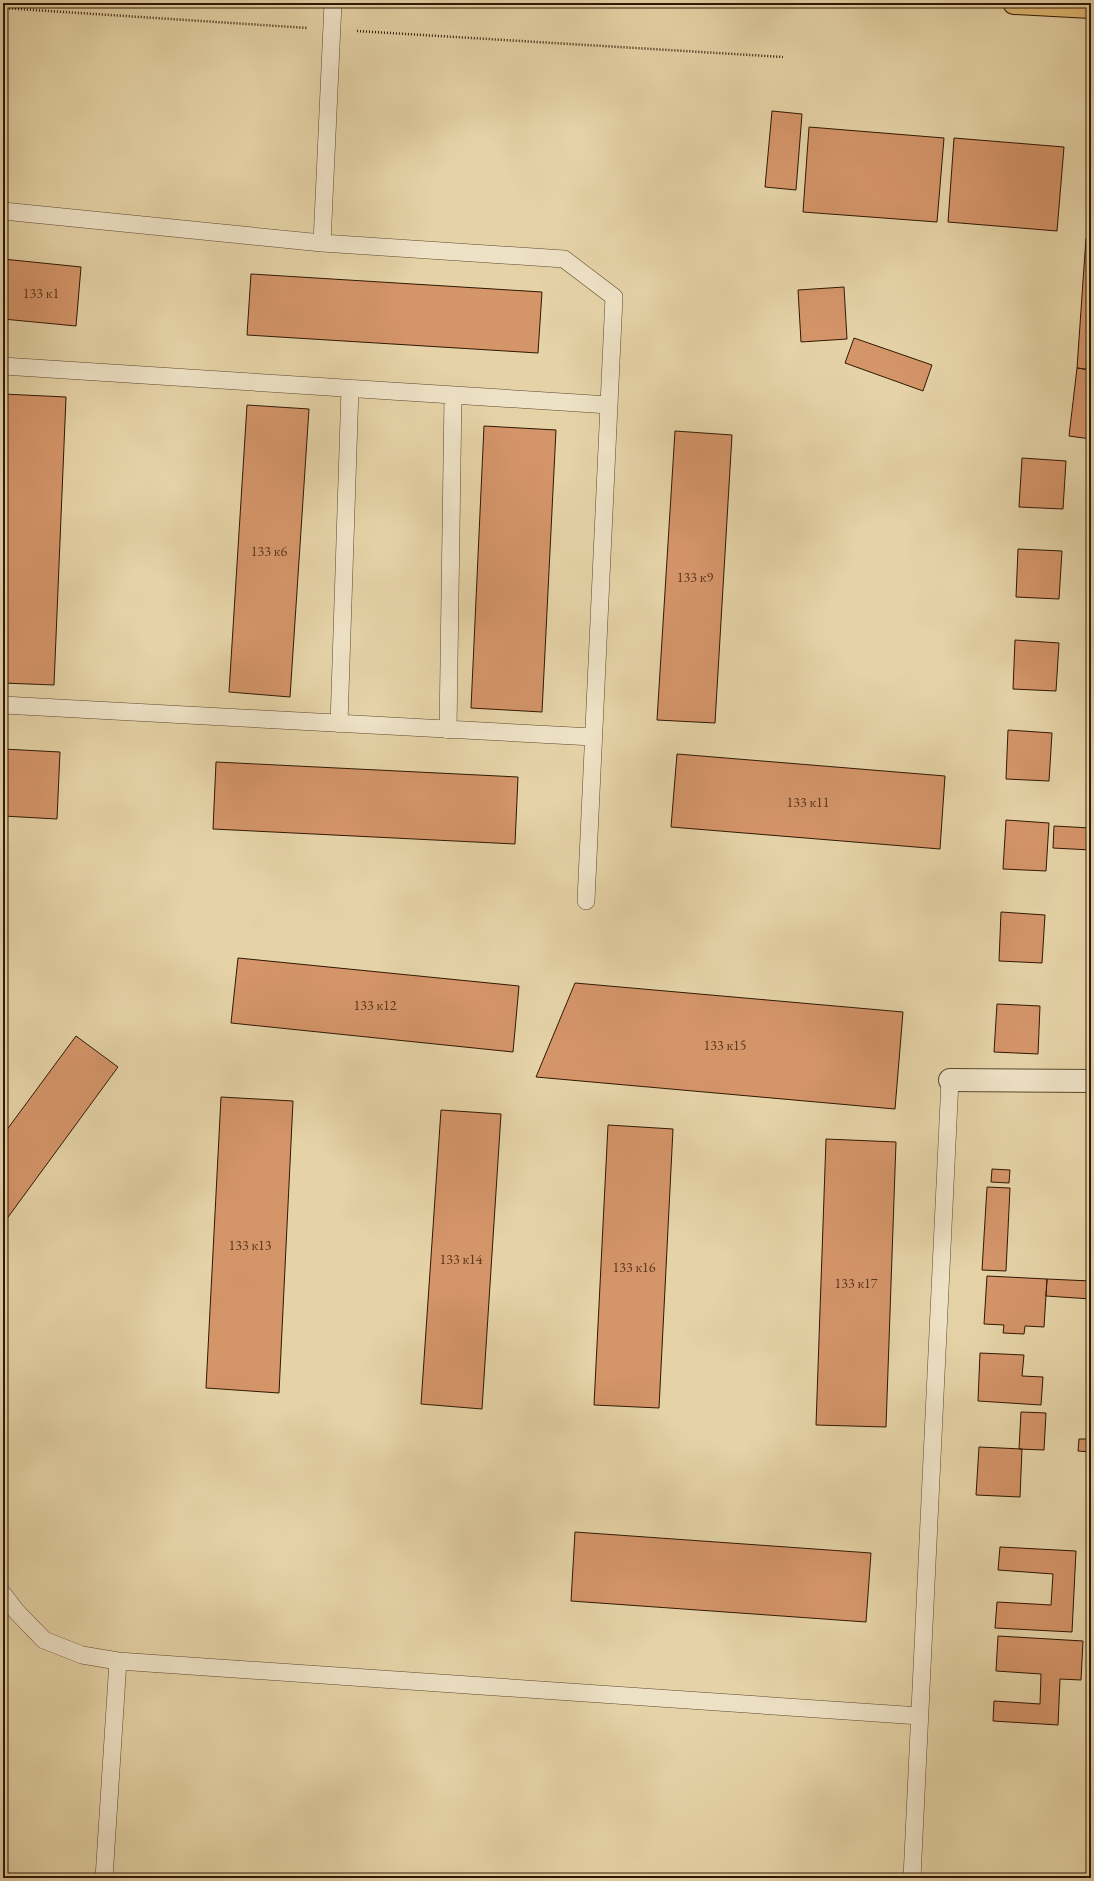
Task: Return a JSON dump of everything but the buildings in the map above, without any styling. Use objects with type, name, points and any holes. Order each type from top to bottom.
[{"type":"main road","points":[[1014,3],[1091,7]]},
{"type":"street","points":[[950,1080],[1091,1082]]},
{"type":"lane","points":[[322,243],[333,3]]},
{"type":"lane","points":[[3,211],[322,243],[564,259],[614,297],[586,901]]},
{"type":"lane","points":[[3,366],[609,405]]},
{"type":"lane","points":[[339,724],[350,388]]},
{"type":"lane","points":[[448,730],[453,395]]},
{"type":"lane","points":[[3,705],[593,737]]},
{"type":"lane","points":[[912,1878],[950,1080]]},
{"type":"lane","points":[[3,1594],[16,1611],[44,1640],[82,1654],[118,1660],[920,1716]]},
{"type":"lane","points":[[104,1878],[118,1660]]},
{"type":"path","points":[[3,8],[783,57]]}]
